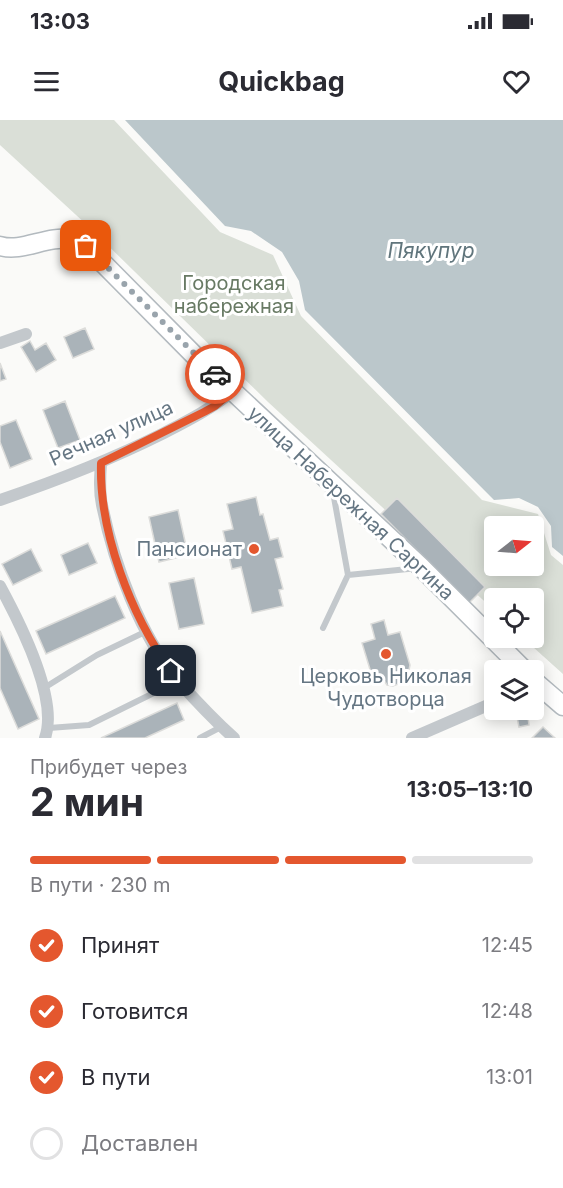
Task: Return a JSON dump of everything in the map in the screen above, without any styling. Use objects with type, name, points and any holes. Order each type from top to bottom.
[{"type":"main road","name":"улица Набережная Саргина","points":[[0,246],[8,248],[49,240],[72,239],[86,246],[233,391],[421,567],[514,660]]},
{"type":"main road","points":[[544,691],[563,706]]},
{"type":"street","points":[[0,343],[26,334]]},
{"type":"street","name":"Речная улица","points":[[0,500],[101,463],[192,419],[215,406],[233,391]]},
{"type":"street","points":[[101,463],[102,504],[112,544],[128,591],[147,631],[178,681],[234,738]]},
{"type":"street","points":[[0,586],[17,618],[44,688],[47,733]]},
{"type":"street","points":[[412,738],[484,707]]},
{"type":"lane","points":[[323,628],[348,575],[332,483]]},
{"type":"lane","points":[[348,575],[421,567]]},
{"type":"lane","points":[[44,688],[96,655],[147,631]]},
{"type":"lane","points":[[47,733],[89,725],[178,681]]},
{"type":"lane","points":[[200,738],[221,727]]},
{"type":"green space","name":"Городская набережная","points":[[0,120],[114,120],[220,232],[273,255],[301,316],[482,500],[538,514],[539,516],[484,516],[484,576],[544,576],[544,533],[551,555],[563,565],[563,674],[534,648],[544,648],[544,588],[484,588],[484,601],[268,402],[88,226],[0,145]]},
{"type":"water","name":"Пякупур","points":[[125,120],[563,120],[563,556],[552,547],[551,526],[538,507],[519,498],[494,500],[305,310],[299,281],[282,252],[251,231],[225,226]]},
{"type":"building","points":[[85,328],[94,349],[73,358],[64,337]]},
{"type":"building","points":[[30,341],[35,350],[46,343],[56,360],[36,372],[21,347]]},
{"type":"building","points":[[0,363],[6,379],[0,381]]},
{"type":"building","points":[[65,401],[80,440],[58,448],[43,410]]},
{"type":"building","points":[[16,420],[32,459],[10,468],[0,442],[0,426]]},
{"type":"building","name":"Пансионат","points":[[256,497],[270,540],[278,538],[283,557],[275,559],[283,589],[279,590],[283,606],[252,613],[241,567],[232,569],[223,531],[233,529],[227,504]]},
{"type":"building","points":[[397,498],[485,587],[469,603],[381,514]]},
{"type":"building","points":[[178,510],[188,555],[159,562],[149,517]]},
{"type":"building","points":[[88,543],[97,563],[69,575],[61,555]]},
{"type":"building","points":[[31,549],[42,571],[13,585],[2,564]]},
{"type":"building","points":[[194,578],[204,624],[179,629],[169,583]]},
{"type":"building","points":[[115,596],[125,618],[46,654],[36,631]]},
{"type":"building","name":"Церковь Николая Чудотворца","points":[[384,620],[388,635],[400,632],[410,665],[409,670],[403,671],[401,683],[393,686],[387,685],[382,677],[376,679],[372,676],[362,643],[375,639],[371,624]]},
{"type":"building","points":[[0,631],[39,719],[18,729],[0,688]]},
{"type":"building","points":[[177,703],[184,720],[145,738],[101,738]]},
{"type":"building","points":[[518,720],[528,720],[529,725],[519,727]]},
{"type":"building","points":[[543,727],[555,738],[532,738]]},
{"type":"way so far","points":[[86,246],[215,374]]},
{"type":"place","name":"Пансионат","points":[[254,549]]},
{"type":"place","name":"Церковь Николая Чудотворца","points":[[386,654]]},
{"type":"route","points":[[171,671],[147,631],[128,591],[112,544],[102,504],[101,463],[215,406],[233,391],[215,374]]}]
